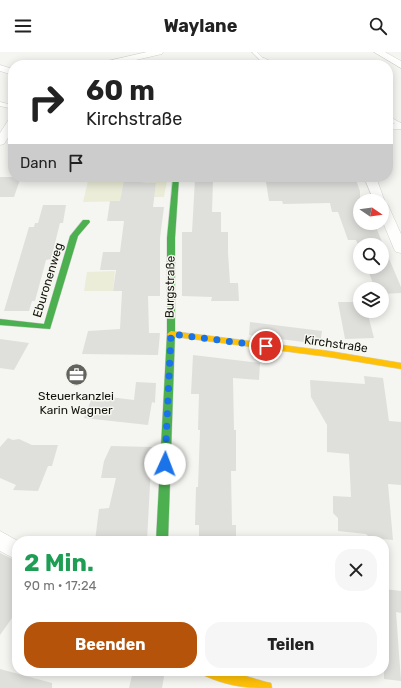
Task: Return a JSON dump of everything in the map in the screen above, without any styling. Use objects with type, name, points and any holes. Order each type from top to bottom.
[{"type":"street","points":[[120,52],[130,60]]},
{"type":"street","points":[[137,60],[159,52]]},
{"type":"street","points":[[378,52],[391,60]]},
{"type":"street","points":[[0,142],[8,129]]},
{"type":"street","name":"Burgstraße","points":[[162,536],[171,334],[171,238],[176,182]]},
{"type":"street","points":[[372,182],[377,194]]},
{"type":"street","points":[[389,220],[399,241]]},
{"type":"street","name":"Eburonenweg","points":[[0,322],[46,327],[74,236],[86,222]]},
{"type":"street","name":"Kirchstraße","points":[[171,334],[329,354],[401,366]]},
{"type":"street","points":[[0,540],[12,548]]},
{"type":"street","points":[[223,676],[266,688]]},
{"type":"lane","points":[[254,52],[264,60]]},
{"type":"green space","points":[[88,182],[125,182],[125,189],[122,190],[139,201],[83,202]]},
{"type":"green space","points":[[150,182],[167,182],[164,197],[154,197],[156,183],[148,184]]},
{"type":"green space","points":[[115,271],[113,291],[84,291],[87,272]]},
{"type":"building","points":[[0,177],[8,177],[8,182],[19,182],[14,197],[0,197]]},
{"type":"building","points":[[124,182],[156,183],[153,207],[164,207],[160,238],[160,296],[148,296],[149,333],[160,333],[158,355],[82,354],[88,331],[120,329],[122,291],[113,291],[116,270],[100,270],[103,252],[120,252],[124,221],[107,221],[110,201],[120,201]]},
{"type":"building","points":[[195,182],[213,182],[212,212],[221,212],[221,232],[228,232],[230,283],[238,283],[239,301],[211,301],[212,297],[182,296],[182,232],[192,232]]},
{"type":"building","points":[[266,182],[357,182],[360,194],[353,194],[353,230],[377,230],[380,238],[353,238],[353,240],[348,240],[338,212],[332,212],[330,203],[283,204],[282,201],[269,201]]},
{"type":"building","points":[[43,205],[66,205],[63,223],[60,223],[51,259],[46,260],[35,301],[32,301],[29,311],[4,311],[29,227],[34,227],[35,223],[38,223]]},
{"type":"building","points":[[389,259],[401,287],[401,293],[389,294],[389,282],[372,282],[370,274],[389,274]]},
{"type":"building","points":[[338,302],[353,302],[353,318],[369,318],[374,338],[345,339]]},
{"type":"building","points":[[250,322],[322,331],[320,344],[249,335]]},
{"type":"building","points":[[0,339],[29,343],[14,370],[0,368]]},
{"type":"building","points":[[193,355],[260,363],[259,380],[233,378],[234,430],[236,430],[236,471],[231,471],[232,525],[236,525],[236,536],[199,536],[199,525],[195,525],[200,430],[198,430],[199,394],[191,394]]},
{"type":"building","points":[[364,376],[383,378],[389,421],[401,422],[401,485],[388,484],[393,540],[389,540],[389,536],[368,536],[366,534],[338,531],[338,518],[333,513],[333,496],[351,497],[349,454],[327,452],[327,425],[311,397],[310,380],[365,384]]},
{"type":"building","points":[[136,382],[156,383],[155,403],[152,402],[148,425],[84,418],[93,395],[134,400]]},
{"type":"building","points":[[8,438],[13,440],[19,439],[32,445],[58,445],[52,466],[48,466],[38,491],[13,490],[16,485],[0,478],[0,447]]},
{"type":"building","points":[[111,446],[152,447],[147,536],[96,536],[99,509],[109,508],[116,478],[101,478],[104,461]]},
{"type":"building","points":[[0,553],[12,559],[12,618],[0,635]]},
{"type":"building","points":[[389,590],[401,591],[401,613],[396,612],[401,681],[384,679],[384,676],[389,676]]},
{"type":"building","points":[[0,669],[12,672],[12,676],[26,676],[52,683],[52,688],[0,688]]},
{"type":"building","points":[[132,676],[164,676],[162,688],[129,688]]},
{"type":"traffic: fast","points":[[162,536],[171,334],[171,238],[176,182]]},
{"type":"traffic: fast","points":[[0,322],[47,327],[74,236],[86,222]]},
{"type":"traffic: slow","points":[[171,334],[329,354],[401,366]]},
{"type":"traffic: slow","points":[[223,676],[266,688]]},
{"type":"place","name":"Steuerkanzlei Karin Wagner","points":[[76,375]]},
{"type":"route","points":[[165,464],[171,334],[266,346]]}]
